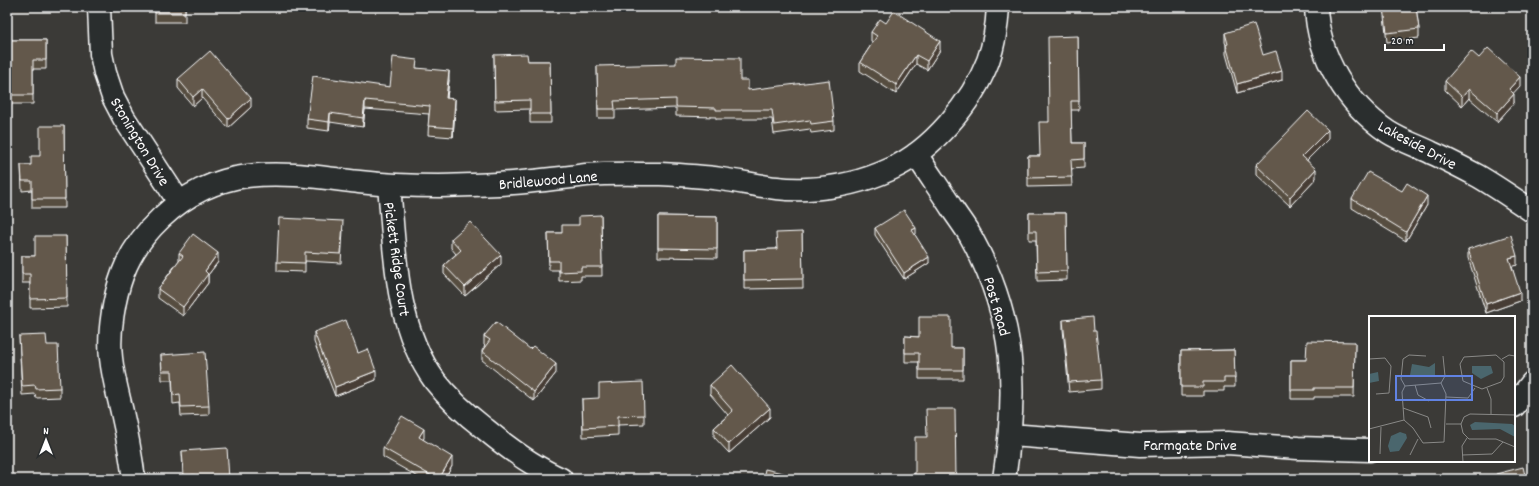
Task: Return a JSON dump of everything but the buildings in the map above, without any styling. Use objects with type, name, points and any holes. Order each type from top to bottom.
[{"type":"street","name":"Stonington Drive","points":[[99,7],[101,54],[105,73],[114,97],[124,118],[179,202]]},
{"type":"street","name":"Bridlewood Lane","points":[[134,479],[122,410],[115,385],[110,354],[110,335],[114,309],[122,274],[134,251],[150,228],[179,202],[217,183],[244,176],[262,174],[302,175],[389,185],[437,186],[510,184],[589,175],[637,174],[710,178],[778,188],[806,190],[835,187],[853,183],[891,169],[916,154],[940,132],[963,106],[978,83],[988,60],[998,7]]},
{"type":"street","name":"Lakeside Drive","points":[[1316,7],[1320,31],[1331,66],[1348,94],[1368,116],[1389,132],[1478,176],[1532,211]]},
{"type":"street","name":"Post Road","points":[[916,154],[970,236],[984,261],[998,298],[1010,348],[1012,370],[1010,435],[1004,479]]},
{"type":"street","name":"Pickett Ridge Court","points":[[389,185],[398,280],[406,318],[414,343],[423,362],[434,380],[446,394],[472,418],[520,455],[561,479]]},
{"type":"street","points":[[1515,405],[1532,383]]},
{"type":"street","name":"Farmgate Drive","points":[[1010,435],[1140,445],[1227,443],[1298,448],[1369,450]]}]
